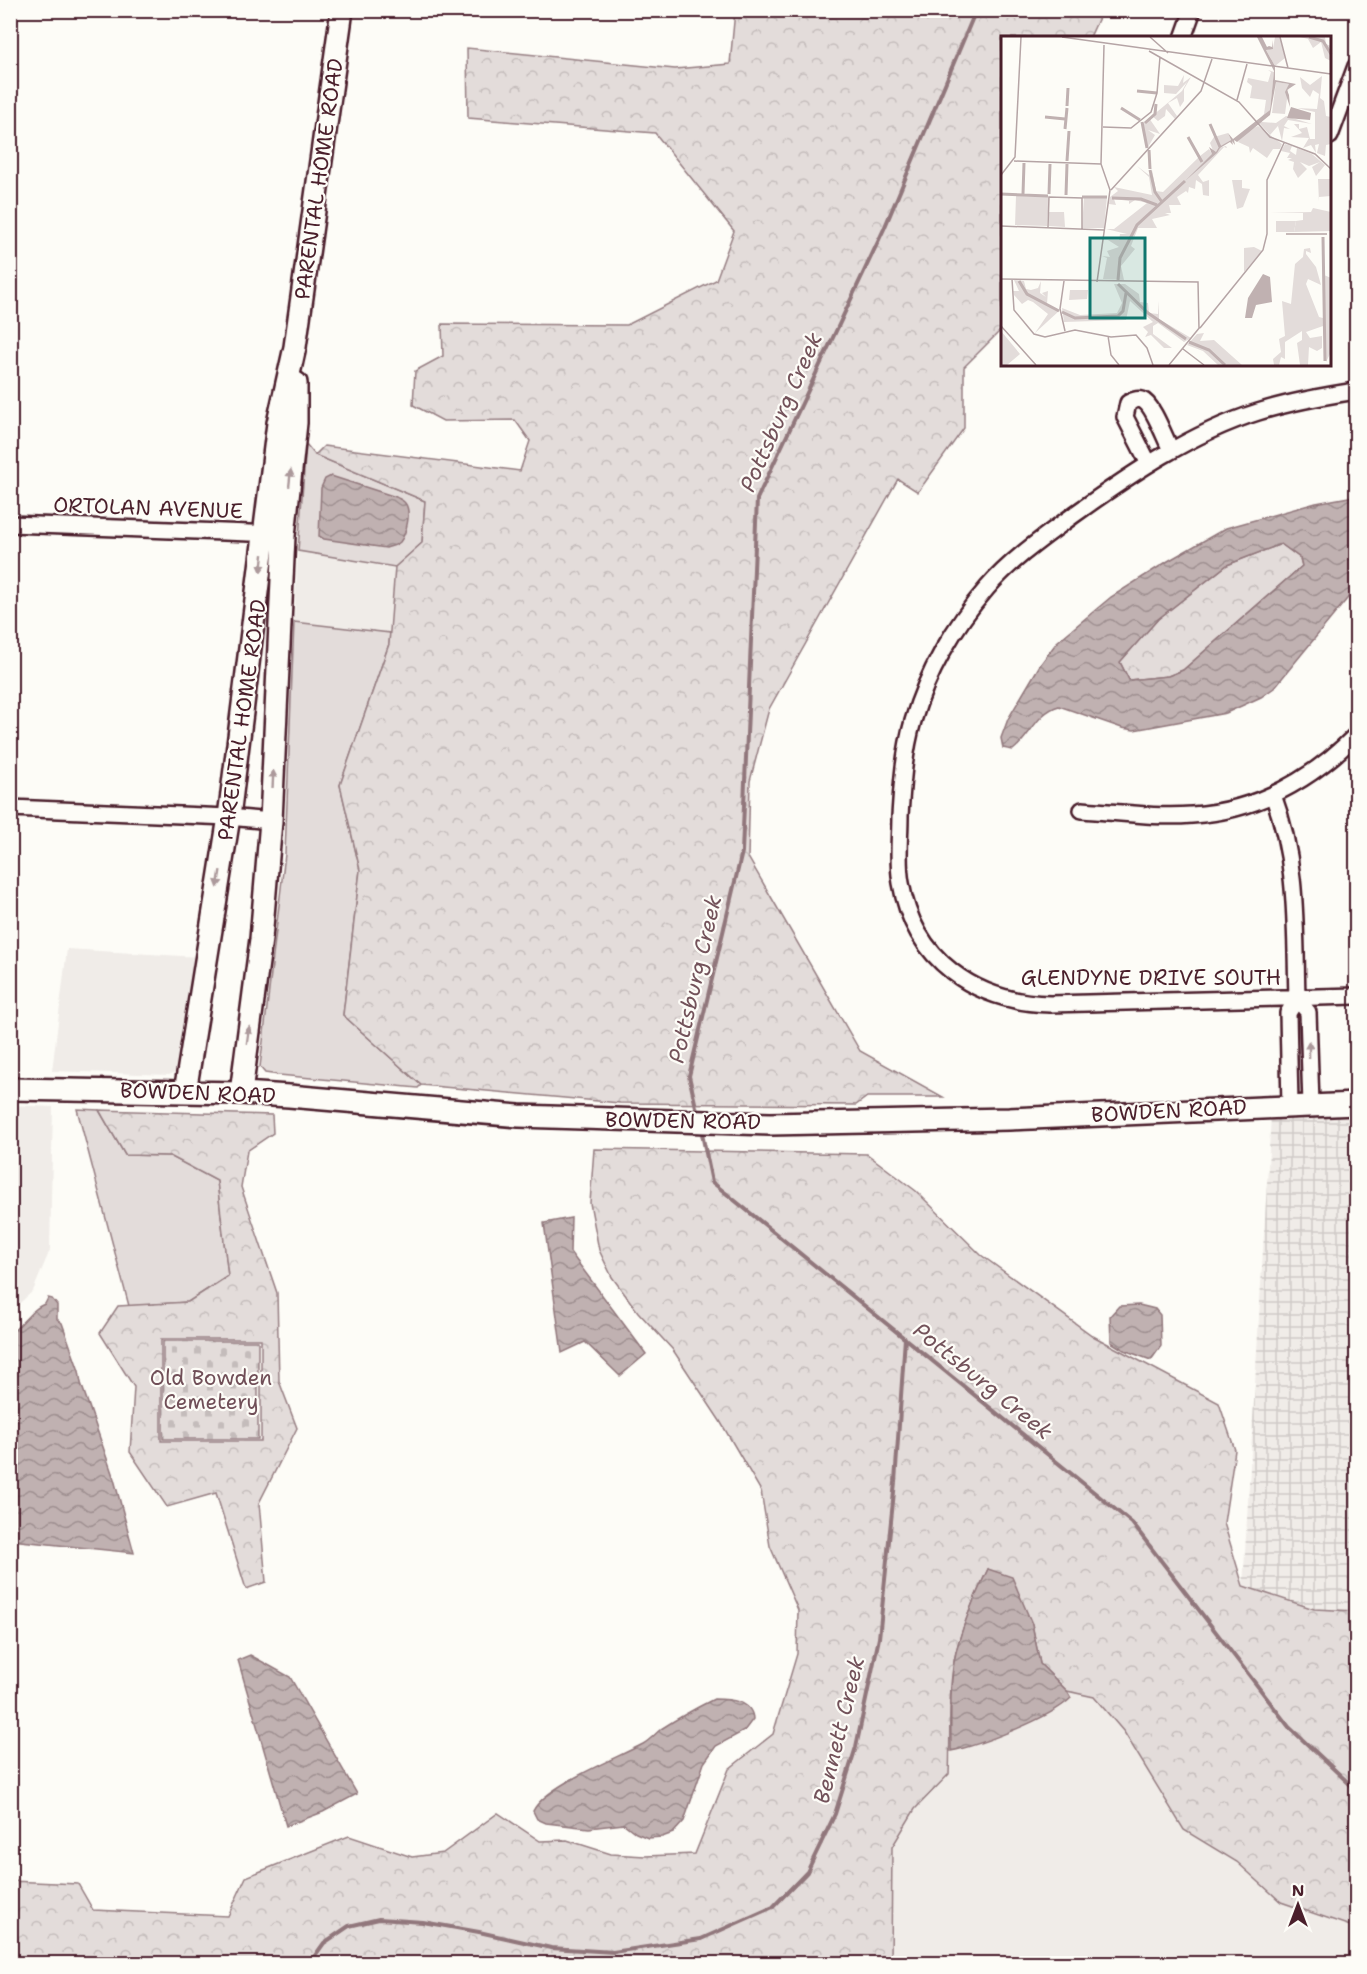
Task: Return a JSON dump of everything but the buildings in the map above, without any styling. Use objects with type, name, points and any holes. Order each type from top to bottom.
[{"type":"main road","name":"PARENTAL HOME ROAD","points":[[241,1093],[261,939],[271,821],[278,423],[295,347],[342,10]]},
{"type":"main road","name":"PARENTAL HOME ROAD","points":[[185,1092],[275,534]]},
{"type":"main road","name":"BOWDEN ROAD","points":[[10,1089],[241,1093],[508,1115],[770,1124],[1009,1119],[1356,1104]]},
{"type":"street","points":[[1184,36],[1193,10]]},
{"type":"street","points":[[1331,131],[1356,66]]},
{"type":"street","name":"GLENDYNE DRIVE SOUTH","points":[[1356,391],[1292,403],[1256,413],[1223,425],[1171,450],[1116,485],[1030,547],[1002,572],[967,612],[950,638],[929,679],[913,720],[902,783],[900,873],[910,914],[927,946],[943,964],[963,980],[1003,998],[1026,1003],[1356,996]]},
{"type":"street","points":[[1149,464],[1125,417],[1128,403],[1135,399],[1143,400],[1150,407],[1171,450]]},
{"type":"street","name":"ORTOLAN AVENUE","points":[[10,524],[275,534]]},
{"type":"street","points":[[1082,810],[1190,816],[1217,813],[1247,805],[1273,795],[1321,767],[1356,735]]},
{"type":"street","points":[[1273,795],[1281,818],[1293,878],[1297,999],[1288,1013],[1300,1105]]},
{"type":"street","points":[[10,808],[229,817],[271,821]]},
{"type":"shaded area","points":[[298,551],[395,567],[390,633],[294,622]]},
{"type":"shaded area","points":[[67,949],[199,957],[178,1071],[169,1075],[52,1071]]},
{"type":"shaded area","points":[[11,1105],[53,1107],[50,1250],[33,1291],[11,1311]]},
{"type":"shaded area","points":[[1356,1115],[1356,1611],[1314,1609],[1243,1586],[1271,1116]]},
{"type":"shaded area","points":[[1067,1691],[1094,1697],[1124,1732],[1184,1830],[1237,1862],[1281,1902],[1356,1928],[1356,1963],[891,1964],[892,1847],[915,1809],[949,1774],[951,1751],[1029,1723],[1063,1706],[1071,1698]]},
{"type":"green space","points":[[735,11],[1102,11],[1090,36],[1001,36],[1001,330],[964,367],[964,428],[918,492],[898,479],[769,709],[750,781],[748,857],[860,1051],[943,1097],[867,1097],[856,1105],[620,1103],[421,1085],[343,1015],[360,870],[340,785],[389,644],[395,567],[422,543],[425,501],[315,455],[324,446],[520,471],[530,441],[515,420],[443,421],[413,405],[415,371],[443,356],[442,324],[627,325],[716,280],[734,231],[655,133],[468,118],[467,48],[675,69],[730,64]]},
{"type":"green space","points":[[306,444],[315,455],[425,501],[422,543],[395,567],[298,551]]},
{"type":"green space","points":[[1281,544],[1300,558],[1302,566],[1183,670],[1168,676],[1129,680],[1120,662],[1158,619],[1227,565]]},
{"type":"green space","points":[[294,622],[390,633],[389,644],[340,785],[360,870],[343,1015],[421,1085],[418,1088],[279,1075],[265,1073],[260,1067],[285,854]]},
{"type":"green space","points":[[77,1109],[99,1110],[125,1155],[170,1156],[217,1181],[228,1276],[188,1302],[129,1306]]},
{"type":"green space","points":[[99,1110],[272,1115],[273,1133],[247,1151],[241,1187],[277,1293],[279,1381],[297,1428],[259,1503],[266,1582],[246,1589],[216,1493],[167,1507],[130,1452],[134,1387],[100,1333],[118,1306],[188,1302],[228,1276],[217,1181],[170,1156],[125,1155]],"holes":[[[161,1339],[261,1339],[261,1441],[161,1441]]]},
{"type":"green space","points":[[594,1149],[867,1154],[916,1191],[981,1255],[1093,1336],[1219,1403],[1235,1450],[1224,1523],[1243,1586],[1314,1609],[1356,1611],[1356,1928],[1281,1902],[1237,1862],[1184,1830],[1124,1732],[1094,1697],[1067,1691],[1040,1664],[1032,1624],[988,1569],[966,1620],[953,1666],[950,1696],[949,1774],[915,1809],[892,1847],[891,1963],[11,1964],[11,1881],[78,1884],[93,1910],[228,1916],[246,1877],[349,1836],[412,1857],[443,1853],[498,1813],[540,1841],[567,1840],[611,1854],[645,1856],[695,1854],[729,1769],[773,1734],[797,1654],[798,1610],[770,1546],[761,1491],[720,1421],[673,1350],[638,1312],[612,1277],[599,1250],[590,1203]]},
{"type":"green space","name":"Old Bowden Cemetery","points":[[163,1341],[258,1341],[258,1439],[163,1439]]},
{"type":"water","points":[[331,476],[396,497],[404,502],[408,517],[400,542],[386,548],[324,539],[319,536],[321,488],[325,479]]},
{"type":"water","points":[[1356,497],[1356,588],[1274,688],[1261,697],[1226,713],[1134,730],[1059,706],[1051,709],[1039,719],[1013,750],[1003,748],[1001,738],[1008,719],[1040,665],[1057,642],[1111,597],[1226,528],[1316,503]],"holes":[[[1281,544],[1300,558],[1302,566],[1183,670],[1168,676],[1129,680],[1120,662],[1158,619],[1227,565]]]},
{"type":"water","points":[[571,1218],[570,1252],[646,1354],[620,1376],[585,1342],[562,1353],[544,1223]]},
{"type":"water","points":[[48,1298],[57,1305],[57,1319],[62,1323],[79,1371],[114,1479],[134,1553],[11,1540],[11,1333],[36,1309],[45,1304]]},
{"type":"water","points":[[1139,1305],[1155,1309],[1160,1315],[1161,1346],[1151,1360],[1124,1350],[1111,1342],[1110,1316],[1119,1306]]},
{"type":"water","points":[[988,1569],[1012,1577],[1032,1624],[1040,1664],[1071,1698],[1048,1714],[1014,1730],[951,1751],[951,1688],[956,1652],[970,1610]]},
{"type":"water","points":[[250,1655],[290,1677],[357,1794],[323,1812],[286,1826],[238,1660]]},
{"type":"water","points":[[714,1699],[733,1700],[744,1704],[752,1713],[753,1719],[744,1731],[716,1746],[704,1763],[684,1821],[673,1833],[648,1838],[624,1824],[589,1828],[546,1823],[537,1819],[533,1811],[540,1801],[552,1792],[583,1773],[643,1744],[667,1725]]},
{"type":"waterway","name":"Pottsburg Creek","points":[[698,1116],[689,1076],[742,852],[757,499],[884,229],[976,10]]},
{"type":"waterway","name":"Pottsburg Creek","points":[[701,1129],[712,1182],[1132,1523],[1289,1727],[1356,1790]]},
{"type":"waterway","name":"Bennett Creek","points":[[309,1964],[324,1943],[349,1926],[379,1919],[423,1922],[551,1948],[613,1952],[701,1939],[773,1907],[807,1872],[835,1814],[856,1747],[879,1638],[895,1482],[905,1338]]}]
